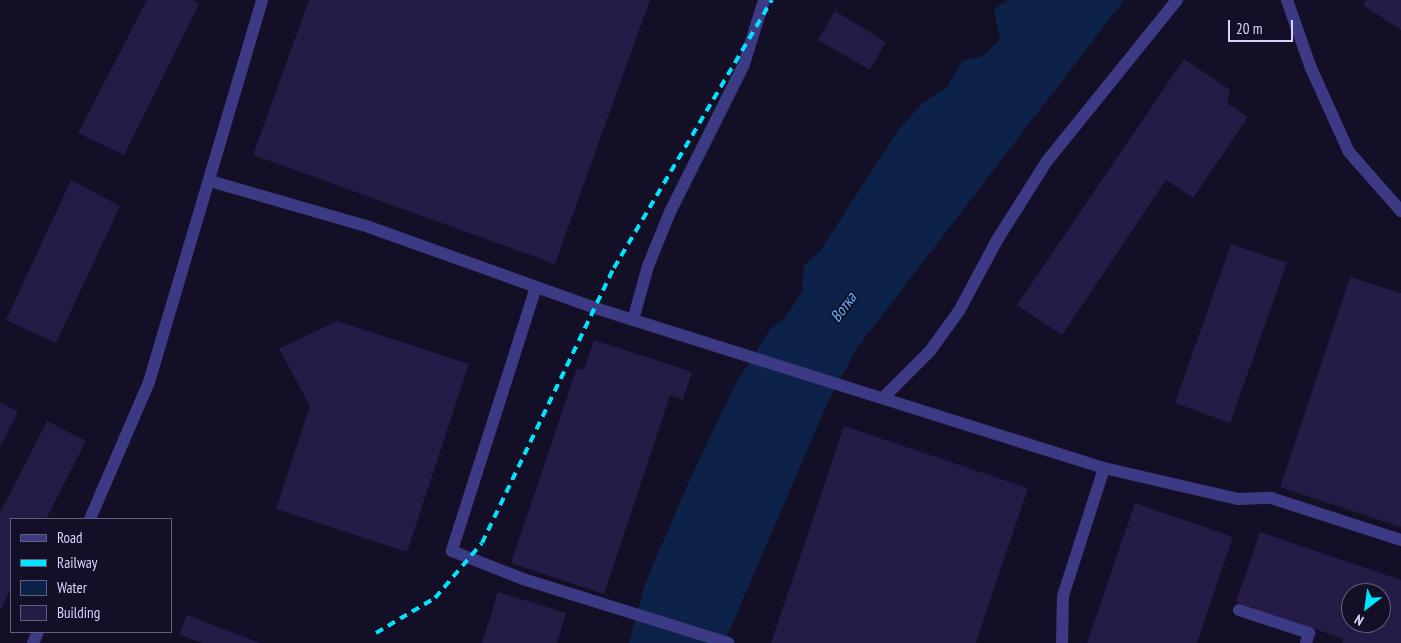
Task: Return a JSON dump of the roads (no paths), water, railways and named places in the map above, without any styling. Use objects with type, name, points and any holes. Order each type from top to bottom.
[{"type":"lane","points":[[90,518],[149,382],[262,0]]},
{"type":"lane","points":[[633,320],[648,266],[670,212],[744,64],[764,0]]},
{"type":"lane","points":[[884,397],[930,351],[959,311],[997,240],[1047,161],[1177,0]]},
{"type":"lane","points":[[1287,0],[1311,68],[1349,152],[1401,211]]},
{"type":"lane","points":[[210,181],[369,227],[633,320],[731,352],[859,389],[1104,468],[1238,499],[1271,498],[1401,540]]},
{"type":"lane","points":[[536,287],[452,551],[620,610],[728,643]]},
{"type":"lane","points":[[1062,643],[1063,596],[1104,468]]},
{"type":"lane","points":[[1239,610],[1310,634],[1306,643]]},
{"type":"water","name":"Вотка","points":[[1008,0],[1124,0],[857,348],[828,402],[724,643],[629,643],[645,584],[691,477],[734,387],[770,329],[785,318],[802,292],[804,266],[820,251],[899,129],[922,104],[948,86],[962,61],[983,56],[1000,39],[994,9]]},
{"type":"railway","points":[[376,633],[435,598],[482,543],[614,268],[772,0]]}]
